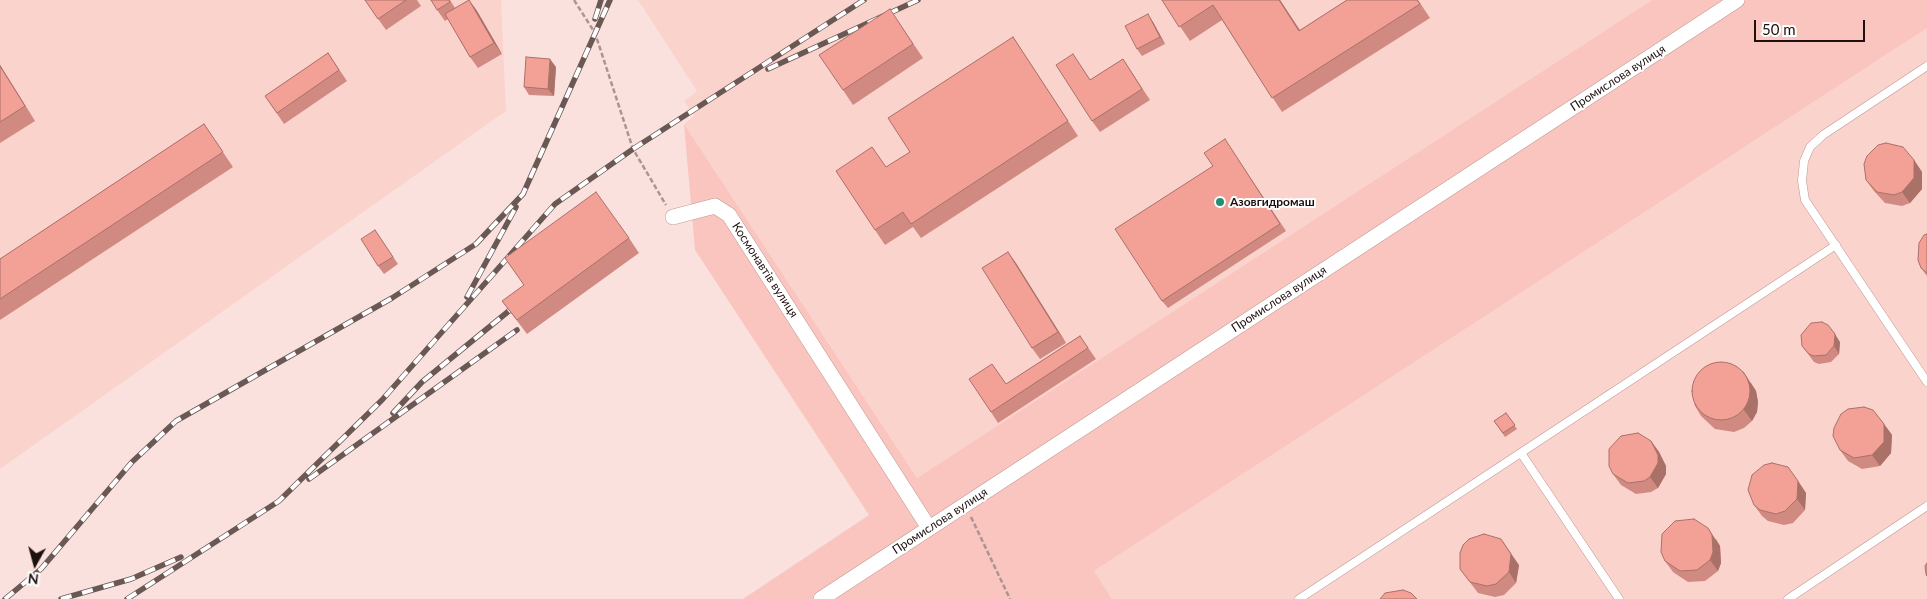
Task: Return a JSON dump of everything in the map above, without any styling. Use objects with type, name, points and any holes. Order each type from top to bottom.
[{"type":"street","name":"Промислова вулиця","points":[[827,597],[965,504],[1737,0]]},
{"type":"street","name":"Космонавтів вулиця","points":[[673,217],[715,206],[729,214],[929,528]]},
{"type":"lane","points":[[1927,66],[1823,135],[1810,147],[1804,161],[1803,171],[1806,200],[1927,382]]},
{"type":"lane","points":[[1299,599],[1836,245]]},
{"type":"lane","points":[[1521,453],[1619,599]]},
{"type":"lane","points":[[1788,599],[1927,506]]},
{"type":"path","points":[[574,0],[595,33],[633,149],[673,217]]},
{"type":"path","points":[[965,504],[1010,599]]},
{"type":"shaded area","points":[[0,0],[501,0],[506,111],[0,469]]},
{"type":"shaded area","points":[[638,0],[1652,0],[917,478],[684,124],[694,116],[684,101],[697,91]]},
{"type":"shaded area","points":[[1652,0],[1927,0],[1927,28],[1094,571],[1112,599],[743,599],[869,515],[695,250],[684,124],[917,478]]},
{"type":"shaded area","points":[[1927,28],[1927,599],[1112,599],[1094,571]]},
{"type":"building","points":[[365,0],[406,0],[378,19]]},
{"type":"building","points":[[431,0],[449,0],[450,2],[437,10]]},
{"type":"building","points":[[469,0],[494,43],[470,57],[445,14]]},
{"type":"building","points":[[1162,0],[1279,0],[1299,31],[1347,0],[1417,0],[1420,4],[1272,98],[1213,5],[1179,27]]},
{"type":"building","points":[[890,9],[913,44],[843,90],[819,55]]},
{"type":"building","points":[[1148,14],[1160,37],[1137,49],[1125,26]]},
{"type":"building","points":[[1013,37],[1068,121],[911,224],[903,212],[875,230],[836,171],[872,147],[886,167],[910,152],[888,118]]},
{"type":"building","points":[[328,53],[339,70],[277,113],[265,96]]},
{"type":"building","points":[[1073,54],[1090,80],[1123,59],[1142,89],[1092,121],[1056,65]]},
{"type":"building","points":[[526,57],[550,59],[548,89],[524,87]]},
{"type":"building","points":[[0,66],[25,106],[0,122]]},
{"type":"building","points":[[204,124],[223,152],[0,299],[0,259]]},
{"type":"building","name":"Азовгидромаш","points":[[1225,139],[1280,224],[1162,301],[1115,229],[1213,166],[1204,153]]},
{"type":"building","points":[[1886,143],[1903,147],[1914,160],[1914,178],[1902,192],[1894,195],[1877,192],[1866,180],[1864,164],[1867,156],[1878,145]]},
{"type":"building","points":[[596,192],[629,238],[517,320],[502,301],[524,285],[505,258]]},
{"type":"building","points":[[375,230],[393,257],[378,266],[361,239]]},
{"type":"building","points":[[1927,234],[1927,273],[1921,268],[1918,260],[1919,243],[1924,235]]},
{"type":"building","points":[[1008,252],[1058,332],[1032,348],[982,268]]},
{"type":"building","points":[[1822,322],[1828,325],[1835,334],[1834,346],[1826,355],[1814,356],[1809,354],[1802,346],[1801,335],[1811,323]]},
{"type":"building","points":[[1080,336],[1088,348],[991,412],[969,379],[992,364],[1006,384]]},
{"type":"building","points":[[1715,362],[1727,362],[1742,370],[1750,385],[1750,397],[1742,412],[1727,420],[1715,420],[1700,412],[1692,397],[1692,385],[1700,370]]},
{"type":"building","points":[[1864,407],[1873,410],[1884,424],[1884,442],[1872,455],[1854,458],[1840,450],[1833,436],[1834,428],[1841,414],[1848,409]]},
{"type":"building","points":[[1506,413],[1515,425],[1503,433],[1494,421]]},
{"type":"building","points":[[1638,433],[1651,441],[1658,455],[1658,463],[1650,477],[1644,481],[1628,483],[1613,474],[1609,466],[1609,449],[1621,436]]},
{"type":"building","points":[[1772,463],[1788,467],[1798,481],[1797,499],[1785,511],[1776,514],[1760,510],[1754,505],[1748,490],[1752,475],[1764,465]]},
{"type":"building","points":[[1694,519],[1708,528],[1712,535],[1713,552],[1710,560],[1697,570],[1680,571],[1665,561],[1661,552],[1662,534],[1675,521]]},
{"type":"building","points":[[1484,534],[1501,539],[1511,554],[1509,572],[1496,584],[1487,586],[1470,582],[1460,569],[1460,553],[1463,545],[1469,539]]},
{"type":"building","points":[[1927,563],[1927,576],[1925,566]]},
{"type":"building","points":[[1403,590],[1411,593],[1417,599],[1380,599],[1385,593]]},
{"type":"railway","points":[[595,19],[601,0]]},
{"type":"railway","points":[[5,599],[41,569],[132,462],[176,421],[392,298],[476,244],[523,194],[610,0]]},
{"type":"railway","points":[[127,599],[279,501],[382,400],[555,204],[633,149],[864,0]]},
{"type":"railway","points":[[768,69],[918,0]]},
{"type":"railway","points":[[467,297],[516,207]]},
{"type":"railway","points":[[393,413],[422,382],[521,301]]},
{"type":"railway","points":[[309,479],[517,330]]},
{"type":"railway","points":[[61,599],[131,579],[181,557]]},
{"type":"place","name":"Азовгидромаш","points":[[1220,202]]}]
